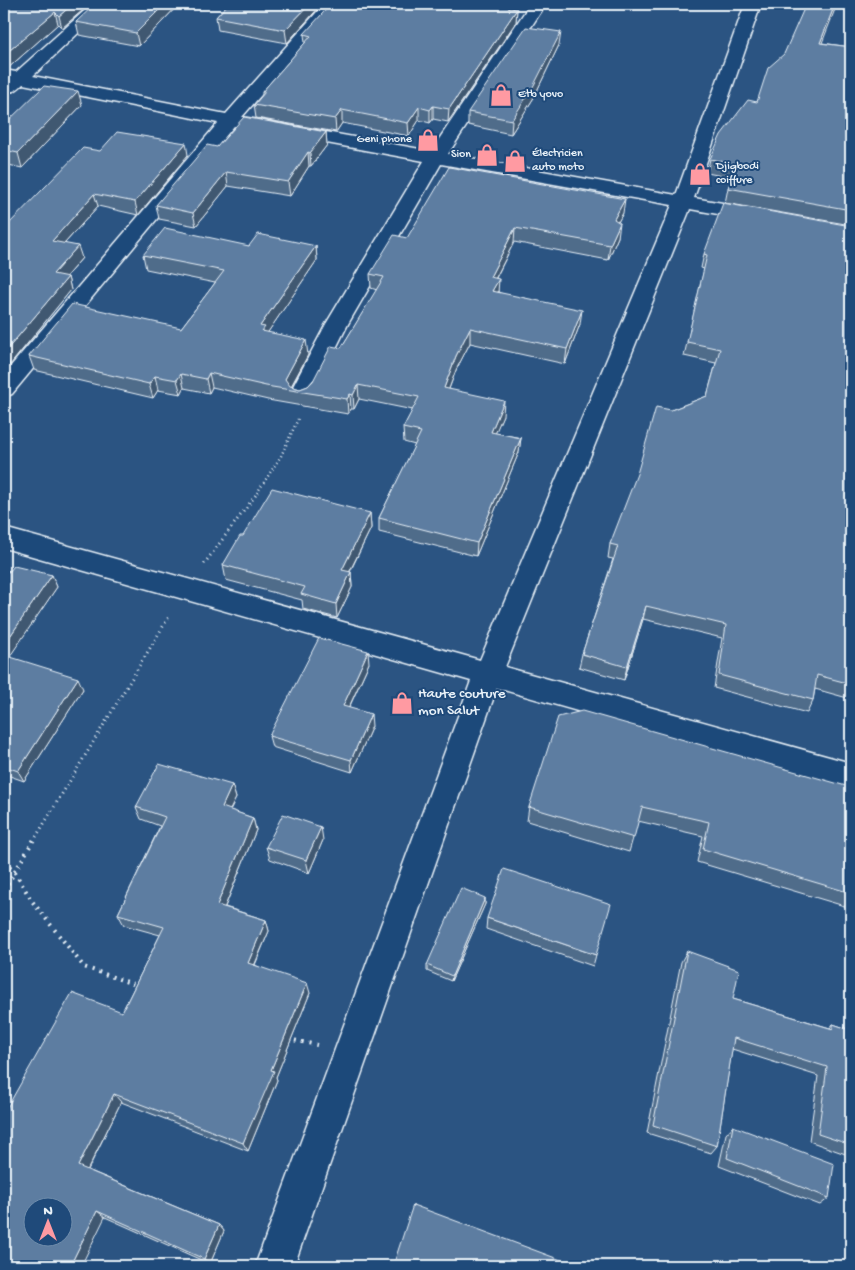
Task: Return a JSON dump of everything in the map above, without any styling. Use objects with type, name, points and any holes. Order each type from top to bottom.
[{"type":"street","points":[[4,92],[12,76],[101,4]]},
{"type":"street","points":[[4,389],[230,120],[332,4]]},
{"type":"street","points":[[301,394],[338,324],[436,157],[538,4]]},
{"type":"street","points":[[276,1266],[351,1052],[488,674],[683,202],[753,4]]},
{"type":"street","points":[[12,76],[230,120],[777,219]]},
{"type":"street","points":[[4,538],[851,776]]},
{"type":"path","points":[[4,890],[186,589],[259,488],[292,438],[300,412],[301,394]]},
{"type":"path","points":[[4,863],[14,871],[32,901],[84,967],[146,988]]},
{"type":"path","points":[[286,1039],[351,1052]]},
{"type":"building","points":[[4,4],[73,4],[59,16],[55,12],[4,55],[4,15],[10,10],[4,9]]},
{"type":"building","points":[[95,4],[165,4],[136,33],[76,22]]},
{"type":"building","points":[[228,4],[310,4],[285,30],[216,17]]},
{"type":"building","points":[[331,4],[511,4],[508,8],[517,9],[449,109],[433,106],[430,110],[419,107],[408,123],[342,110],[335,119],[254,105],[265,92],[262,92],[311,36],[304,34]]},
{"type":"building","points":[[806,4],[835,4],[820,43],[851,47],[851,210],[728,188],[737,164],[710,159],[721,135],[748,100],[757,102],[768,68],[784,54]]},
{"type":"building","points":[[526,27],[561,32],[534,85],[512,120],[468,112]]},
{"type":"building","points":[[44,86],[78,91],[18,153],[4,150],[4,125]]},
{"type":"building","points":[[244,117],[326,132],[310,153],[308,152],[288,182],[226,172],[193,213],[156,205],[207,145],[217,147]]},
{"type":"building","points":[[117,132],[186,143],[135,202],[94,194],[52,241],[78,246],[53,274],[68,277],[4,352],[4,229],[83,148],[100,151]]},
{"type":"building","points":[[449,167],[625,199],[614,219],[620,223],[610,245],[515,228],[490,277],[499,279],[492,291],[582,310],[567,349],[470,328],[456,356],[444,388],[504,401],[491,432],[521,438],[477,543],[379,518],[421,432],[403,428],[419,397],[358,385],[353,395],[350,394],[347,399],[266,386],[209,373],[206,379],[181,374],[177,380],[155,376],[149,384],[29,356],[72,304],[181,328],[224,271],[143,255],[165,228],[249,246],[258,234],[316,246],[260,326],[265,327],[262,331],[306,340],[285,379],[290,386],[300,389],[308,386],[313,381],[331,346],[341,348],[384,277],[370,274],[394,235],[407,238]]},
{"type":"building","points":[[723,203],[851,226],[851,684],[817,675],[813,700],[719,675],[726,625],[646,606],[627,667],[582,654],[618,546],[610,544],[637,474],[656,407],[671,410],[707,396],[720,349],[687,342],[707,255],[704,254]]},
{"type":"building","points":[[272,488],[370,513],[342,570],[351,572],[336,604],[301,594],[305,587],[223,565]]},
{"type":"building","points":[[14,566],[52,575],[4,645],[4,570],[9,572]]},
{"type":"building","points":[[319,638],[368,651],[343,706],[371,714],[351,760],[269,736]]},
{"type":"building","points":[[4,655],[78,678],[18,771],[4,766]]},
{"type":"building","points":[[582,711],[851,786],[851,893],[703,849],[709,822],[642,807],[634,838],[529,807],[558,717]]},
{"type":"building","points":[[159,764],[232,785],[222,807],[253,818],[217,905],[266,920],[248,963],[307,983],[271,1070],[274,1071],[243,1143],[114,1094],[78,1166],[219,1225],[204,1259],[97,1211],[70,1266],[4,1266],[4,1113],[72,993],[122,1012],[164,927],[118,914],[165,817],[136,807]]},
{"type":"building","points":[[283,814],[321,827],[306,860],[266,847]]},
{"type":"building","points":[[504,869],[611,904],[596,955],[487,918]]},
{"type":"building","points":[[461,888],[485,898],[452,976],[427,965]]},
{"type":"building","points":[[687,951],[739,970],[733,999],[833,1029],[833,1024],[851,1030],[851,1145],[818,1134],[827,1067],[734,1038],[717,1146],[653,1125]]},
{"type":"building","points":[[733,1126],[834,1164],[829,1198],[727,1158]]},
{"type":"building","points":[[413,1205],[577,1266],[393,1266]]},
{"type":"place","name":"Etb yovo","points":[[501,95]]},
{"type":"place","name":"Geni phone","points":[[428,140]]},
{"type":"place","name":"Sion","points":[[487,155]]},
{"type":"place","name":"Électricien auto moto","points":[[515,161]]},
{"type":"place","name":"Djigbodi coiffure","points":[[700,174]]},
{"type":"place","name":"Haute couture mon Salut","points":[[402,703]]}]
